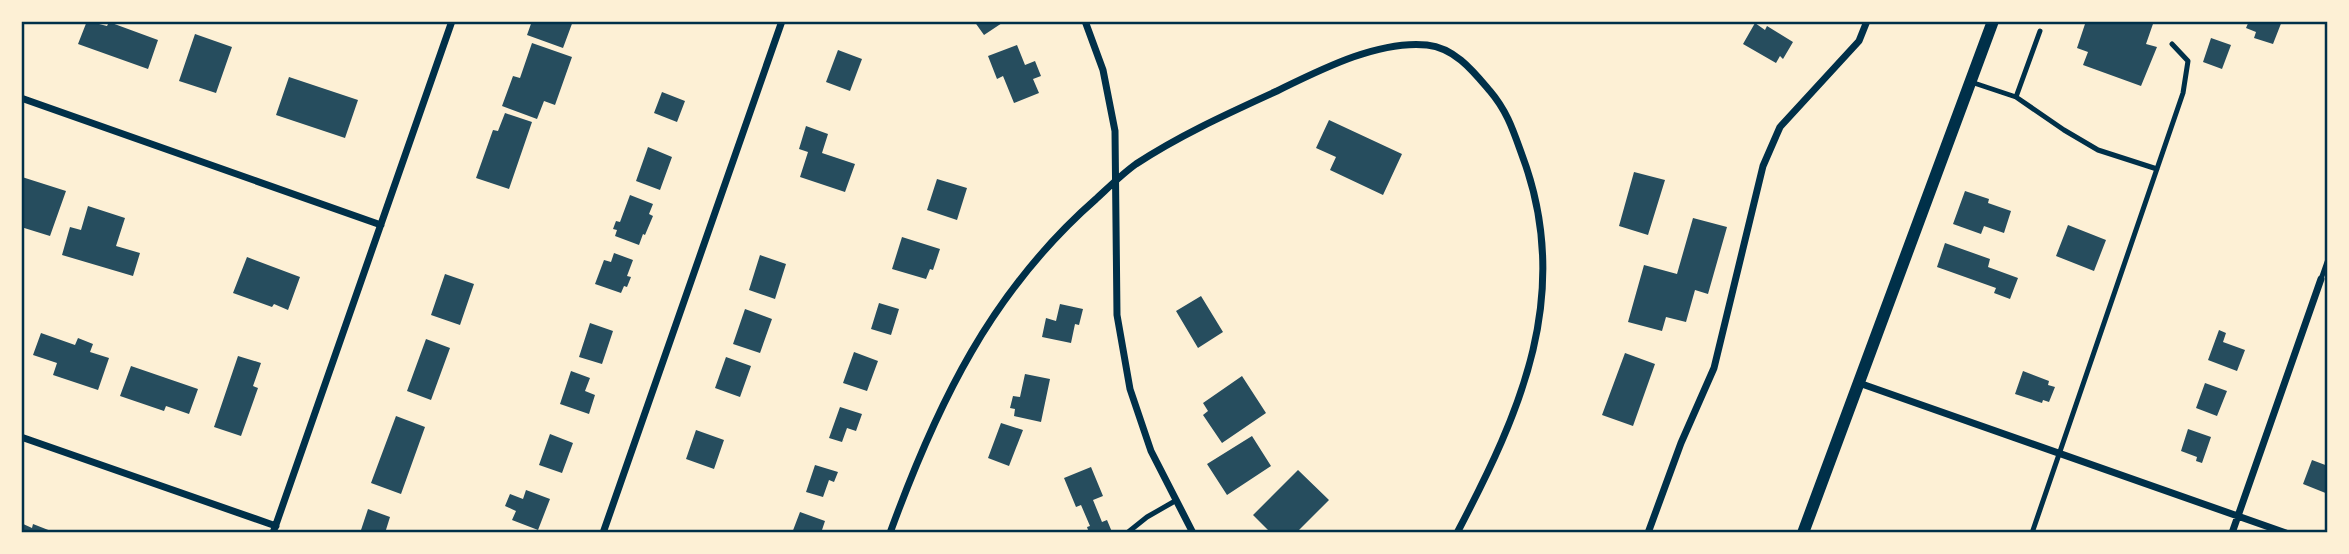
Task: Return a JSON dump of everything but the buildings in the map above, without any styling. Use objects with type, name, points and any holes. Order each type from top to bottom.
[{"type":"street","points":[[21,437],[274,529],[452,21]]},
{"type":"street","points":[[603,533],[782,21]]},
{"type":"street","points":[[1085,21],[1103,70],[1115,131],[1117,315],[1130,389],[1151,451],[1193,533]]},
{"type":"street","points":[[1648,533],[1681,443],[1714,368],[1763,166],[1780,127],[1859,41],[1867,21]]},
{"type":"street","points":[[1802,533],[1993,21]]},
{"type":"street","points":[[890,533],[917,460],[953,384],[1017,280],[1049,241],[1133,166],[1228,113],[1319,71],[1366,53],[1409,45],[1431,45],[1462,60],[1504,107],[1533,185],[1540,230],[1543,286],[1533,356],[1493,464],[1457,533]]},
{"type":"street","points":[[21,97],[381,225]]},
{"type":"street","points":[[2232,533],[2321,279]]},
{"type":"street","points":[[1859,383],[2286,533]]},
{"type":"lane","points":[[2017,97],[2040,31]]},
{"type":"lane","points":[[2032,533],[2183,93],[2188,61],[2172,44]]},
{"type":"lane","points":[[1970,82],[2017,97],[2098,150],[2157,169]]},
{"type":"lane","points":[[2321,279],[2328,259]]},
{"type":"lane","points":[[1126,533],[1175,501]]}]
